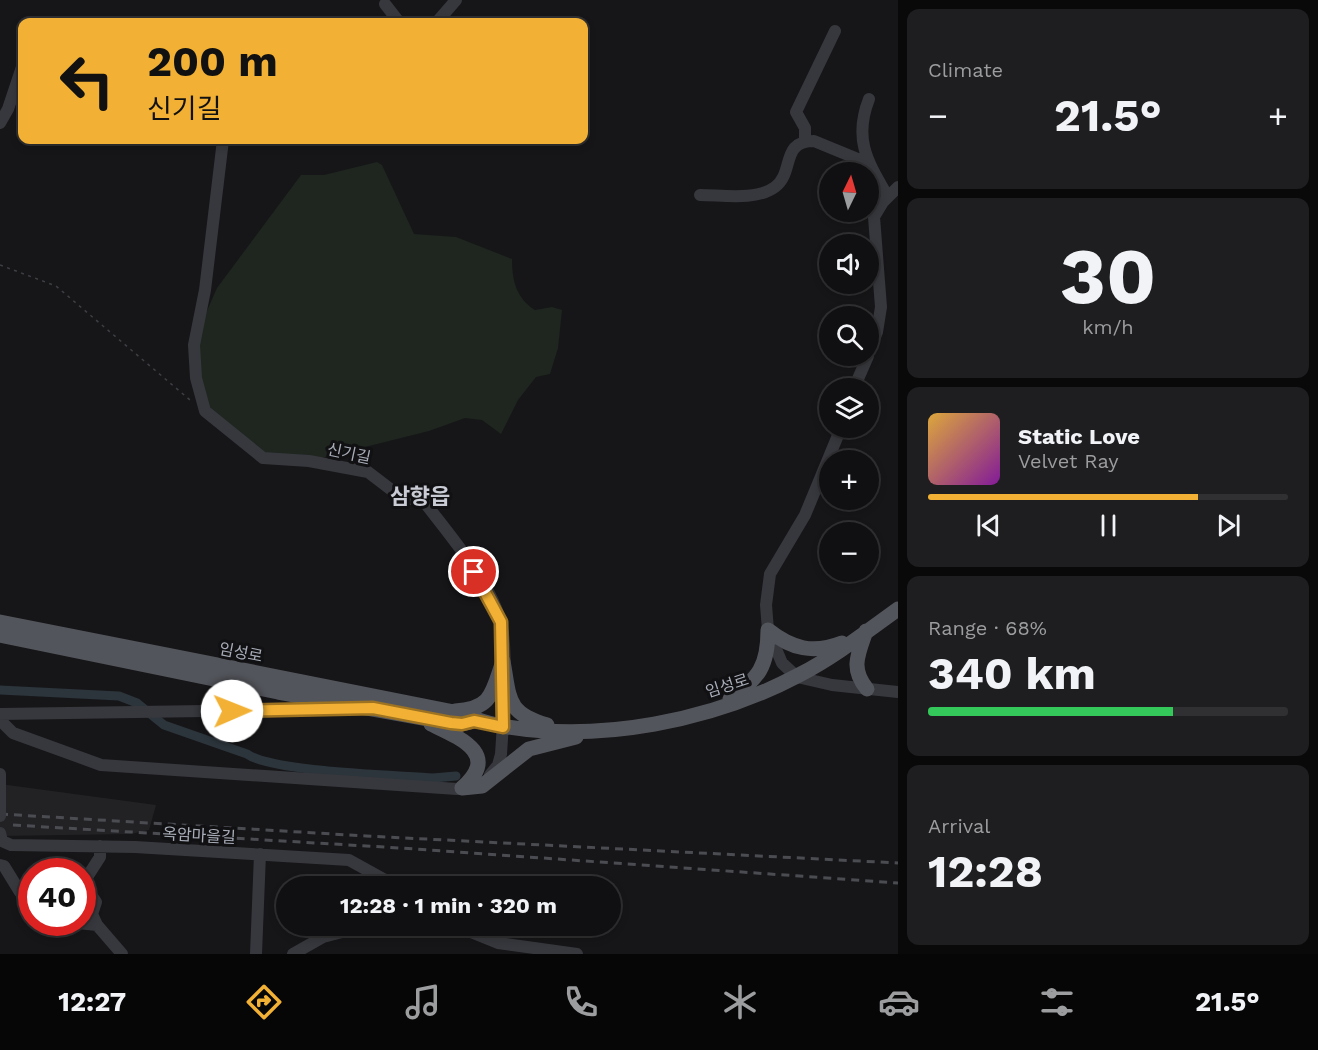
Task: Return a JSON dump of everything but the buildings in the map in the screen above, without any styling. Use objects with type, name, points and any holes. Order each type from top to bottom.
[{"type":"main road","name":"임성로","points":[[0,622],[449,711],[463,714],[474,721],[503,727],[570,732],[657,722],[722,706],[797,676],[898,609]]},
{"type":"main road","points":[[768,630],[791,645],[810,650],[839,644],[866,631]]},
{"type":"main road","points":[[722,706],[759,673],[768,653],[768,630]]},
{"type":"main road","points":[[866,631],[855,665],[860,681],[867,689]]},
{"type":"main road","name":"임성로","points":[[0,635],[278,692],[462,724],[474,721]]},
{"type":"main road","points":[[449,711],[476,708],[485,703],[492,694],[503,661]]},
{"type":"main road","points":[[503,661],[510,698],[519,714],[570,732]]},
{"type":"main road","points":[[416,717],[464,740],[476,753],[478,759],[475,774],[462,789]]},
{"type":"main road","points":[[462,789],[482,786],[529,749],[608,729]]},
{"type":"street","points":[[441,18],[454,1]]},
{"type":"street","points":[[386,4],[396,18]]},
{"type":"street","points":[[805,142],[805,128],[796,112],[835,31]]},
{"type":"street","points":[[0,123],[8,109],[18,79]]},
{"type":"street","points":[[869,99],[863,117],[862,138],[869,162]]},
{"type":"street","points":[[700,195],[739,195],[773,188],[785,174],[790,154],[797,145],[805,142],[814,141],[865,162]]},
{"type":"street","points":[[205,411],[196,378],[194,345],[206,281],[223,144]]},
{"type":"street","points":[[879,180],[888,197]]},
{"type":"street","points":[[879,320],[881,307],[873,225],[876,211],[898,187]]},
{"type":"street","name":"신기길","points":[[205,411],[263,458],[309,461],[368,472],[402,498],[411,499],[419,495],[468,561],[497,612],[502,632],[503,727],[501,754],[493,773],[462,789]]},
{"type":"street","points":[[837,438],[805,515],[770,574],[766,605],[768,630],[782,663],[797,676],[832,685],[898,692]]},
{"type":"street","name":"임성로","points":[[0,714],[373,708]]},
{"type":"street","points":[[0,720],[13,733],[101,765],[462,789]]},
{"type":"street","points":[[0,774],[0,816]]},
{"type":"street","name":"옥암마을길","points":[[0,833],[2,841],[11,845],[100,846],[350,860],[378,876]]},
{"type":"street","points":[[96,864],[100,857],[100,846]]},
{"type":"street","points":[[256,954],[260,854]]},
{"type":"street","points":[[0,865],[4,866],[18,889]]},
{"type":"street","points":[[97,925],[122,954]]},
{"type":"street","points":[[293,954],[327,936]]},
{"type":"street","points":[[481,936],[498,943],[577,954]]},
{"type":"path","points":[[0,265],[56,286],[205,411]]},
{"type":"shaded area","points":[[377,162],[382,165],[414,234],[456,237],[512,259],[516,288],[523,300],[535,310],[552,307],[562,310],[558,348],[550,374],[536,377],[518,400],[501,434],[482,420],[465,418],[429,431],[309,461],[269,460],[245,446],[202,399],[195,338],[217,288],[301,175],[324,175]]},
{"type":"shaded area","points":[[0,784],[156,805],[149,830],[131,834],[0,836]]},
{"type":"waterway","points":[[0,690],[119,696],[137,703],[164,725],[281,765],[364,774],[433,778],[456,776]]},
{"type":"railway","points":[[0,814],[366,836],[898,863]]},
{"type":"railway","points":[[13,825],[400,848],[898,883]]},
{"type":"district","name":"삼향읍","points":[[420,496]]},
{"type":"route","points":[[232,711],[373,708],[451,723],[462,724],[474,721],[503,727],[501,622],[474,572]]}]
